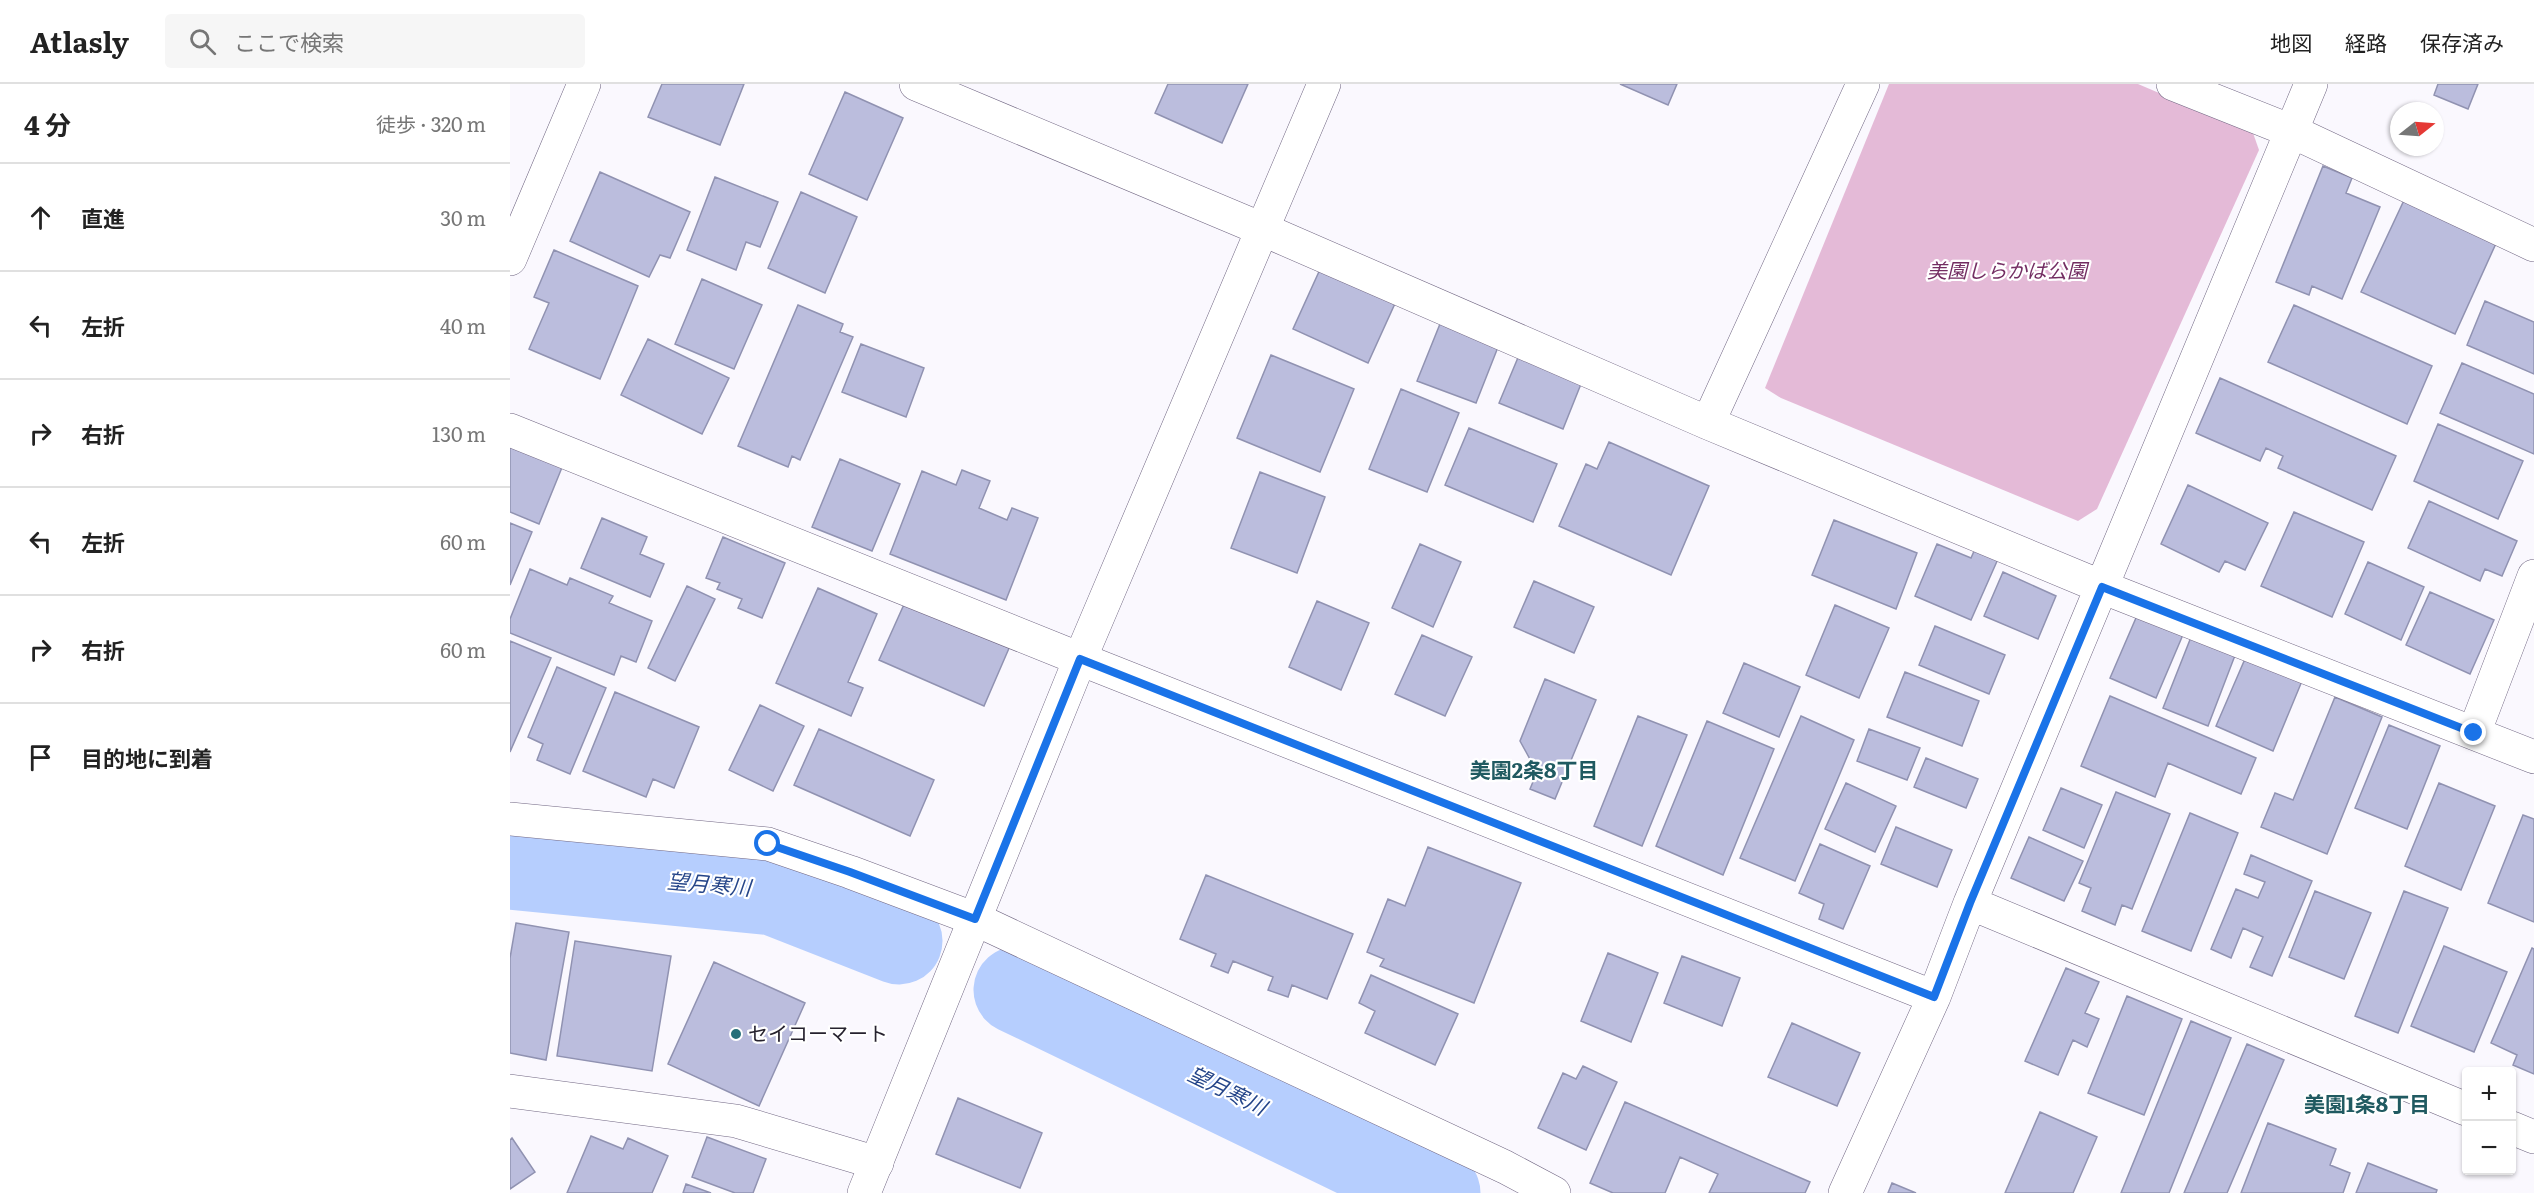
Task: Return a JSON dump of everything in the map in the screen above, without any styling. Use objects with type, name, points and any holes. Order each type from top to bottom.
[{"type":"street","points":[[510,259],[584,84]]},
{"type":"street","points":[[916,84],[1264,230],[1708,423],[2102,587],[2534,757]]},
{"type":"street","points":[[864,1193],[1080,659],[1324,84]]},
{"type":"street","points":[[1708,423],[1863,84]]},
{"type":"street","points":[[2173,84],[2291,131],[2534,245]]},
{"type":"street","points":[[1845,1193],[1934,997],[1970,903],[2311,84]]},
{"type":"street","points":[[510,430],[1080,659],[1934,997]]},
{"type":"street","points":[[2474,733],[2534,576]]},
{"type":"street","points":[[510,819],[768,844],[850,872],[975,919],[1505,1167],[1554,1193]]},
{"type":"street","points":[[1970,903],[2462,1107]]},
{"type":"street","points":[[510,1091],[736,1121],[877,1162]]},
{"type":"street","points":[[2516,1130],[2534,1137]]},
{"type":"green space","name":"美園しらかば公園","points":[[1889,84],[2138,84],[2253,133],[2259,150],[2097,509],[2078,521],[1781,398],[1765,388]]},
{"type":"building","points":[[662,84],[744,84],[720,145],[648,117]]},
{"type":"building","points":[[1168,84],[1248,84],[1222,143],[1155,113]]},
{"type":"building","points":[[1620,84],[1677,84],[1668,105]]},
{"type":"building","points":[[2438,84],[2478,84],[2468,109],[2434,95]]},
{"type":"building","points":[[845,92],[903,118],[867,200],[809,174]]},
{"type":"building","points":[[2323,166],[2352,178],[2346,193],[2380,207],[2342,299],[2312,286],[2309,295],[2276,282]]},
{"type":"building","points":[[600,172],[690,212],[670,258],[660,255],[649,277],[570,241]]},
{"type":"building","points":[[715,177],[778,202],[760,247],[746,242],[736,270],[687,250]]},
{"type":"building","points":[[801,192],[857,217],[825,293],[768,268]]},
{"type":"building","points":[[2406,196],[2498,239],[2455,334],[2361,292]]},
{"type":"building","points":[[554,250],[638,286],[600,379],[529,349],[549,303],[534,297]]},
{"type":"building","points":[[1322,265],[1397,299],[1368,363],[1293,329]]},
{"type":"building","points":[[702,279],[762,305],[734,369],[675,344]]},
{"type":"building","points":[[2485,301],[2534,322],[2534,374],[2467,345]]},
{"type":"building","points":[[798,305],[843,324],[840,332],[853,337],[800,460],[792,456],[788,467],[738,446]]},
{"type":"building","points":[[2294,305],[2432,366],[2407,424],[2268,362]]},
{"type":"building","points":[[1444,314],[1502,337],[1476,403],[1417,381]]},
{"type":"building","points":[[648,339],[729,378],[702,434],[621,395]]},
{"type":"building","points":[[861,344],[924,368],[906,417],[842,392]]},
{"type":"building","points":[[1522,348],[1585,374],[1563,429],[1499,403]]},
{"type":"building","points":[[1271,355],[1354,389],[1320,472],[1237,438]]},
{"type":"building","points":[[2462,363],[2534,394],[2534,454],[2440,413]]},
{"type":"building","points":[[2220,378],[2396,456],[2372,510],[2278,468],[2283,456],[2266,448],[2260,461],[2196,433]]},
{"type":"building","points":[[1401,389],[1459,413],[1427,492],[1369,469]]},
{"type":"building","points":[[2438,424],[2523,461],[2498,519],[2414,481]]},
{"type":"building","points":[[1469,428],[1557,464],[1533,522],[1445,485]]},
{"type":"building","points":[[1609,442],[1709,486],[1671,575],[1559,526],[1586,464],[1597,469]]},
{"type":"building","points":[[510,443],[563,465],[539,524],[510,512]]},
{"type":"building","points":[[840,459],[900,484],[872,551],[812,527]]},
{"type":"building","points":[[962,470],[990,481],[979,508],[1007,520],[1012,508],[1038,518],[1006,600],[890,554],[922,471],[956,485]]},
{"type":"building","points":[[1260,472],[1325,497],[1297,573],[1231,548]]},
{"type":"building","points":[[2188,485],[2268,523],[2245,570],[2225,561],[2219,572],[2161,544]]},
{"type":"building","points":[[2429,501],[2517,541],[2502,576],[2485,569],[2480,581],[2408,548]]},
{"type":"building","points":[[2294,512],[2364,542],[2332,617],[2261,586]]},
{"type":"building","points":[[602,518],[647,537],[640,554],[664,564],[650,597],[581,568]]},
{"type":"building","points":[[1834,520],[1917,553],[1896,609],[1812,575]]},
{"type":"building","points":[[510,523],[532,532],[510,585]]},
{"type":"building","points":[[723,537],[785,563],[762,618],[738,608],[742,599],[717,589],[720,583],[706,578]]},
{"type":"building","points":[[1420,544],[1461,562],[1433,627],[1392,608]]},
{"type":"building","points":[[1937,544],[1971,558],[1975,549],[1998,559],[1971,620],[1915,596]]},
{"type":"building","points":[[2368,562],[2424,587],[2401,640],[2345,614]]},
{"type":"building","points":[[530,569],[567,585],[570,578],[613,596],[609,603],[652,621],[636,662],[621,656],[614,675],[510,633],[510,619]]},
{"type":"building","points":[[2003,572],[2056,596],[2038,639],[1984,616]]},
{"type":"building","points":[[1534,581],[1594,607],[1574,653],[1514,627]]},
{"type":"building","points":[[687,586],[715,599],[675,681],[648,668]]},
{"type":"building","points":[[818,588],[877,614],[848,682],[863,688],[851,716],[776,683]]},
{"type":"building","points":[[2430,592],[2494,620],[2470,674],[2406,645]]},
{"type":"building","points":[[906,600],[1010,646],[984,706],[879,660]]},
{"type":"building","points":[[1317,601],[1369,623],[1341,690],[1289,667]]},
{"type":"building","points":[[2142,604],[2188,623],[2156,698],[2110,678]]},
{"type":"building","points":[[1835,605],[1889,628],[1859,698],[1806,675]]},
{"type":"building","points":[[1935,626],[2005,655],[1989,694],[1919,665]]},
{"type":"building","points":[[2195,627],[2239,645],[2208,726],[2163,708]]},
{"type":"building","points":[[1422,635],[1472,657],[1445,716],[1395,694]]},
{"type":"building","points":[[510,641],[551,658],[510,752]]},
{"type":"building","points":[[2251,645],[2307,669],[2273,751],[2216,726]]},
{"type":"building","points":[[1744,663],[1800,687],[1779,737],[1723,713]]},
{"type":"building","points":[[557,667],[606,688],[570,774],[537,760],[543,744],[528,737]]},
{"type":"building","points":[[1905,672],[1979,701],[1962,746],[1887,717]]},
{"type":"building","points":[[1545,679],[1596,700],[1555,799],[1530,789],[1537,772],[1520,741]]},
{"type":"building","points":[[615,692],[699,727],[674,788],[653,779],[646,797],[583,771]]},
{"type":"building","points":[[2110,696],[2256,758],[2241,794],[2168,763],[2155,797],[2081,766]]},
{"type":"building","points":[[2335,697],[2382,717],[2327,854],[2261,827],[2275,793],[2293,800]]},
{"type":"building","points":[[760,705],[804,726],[773,791],[729,770]]},
{"type":"building","points":[[1638,716],[1687,735],[1642,846],[1594,826]]},
{"type":"building","points":[[1801,716],[1854,740],[1795,881],[1740,858]]},
{"type":"building","points":[[1707,721],[1774,749],[1723,875],[1656,846]]},
{"type":"building","points":[[2389,725],[2440,746],[2407,829],[2355,808]]},
{"type":"building","points":[[819,729],[934,780],[910,836],[794,785]]},
{"type":"building","points":[[1869,729],[1920,748],[1907,780],[1857,761]]},
{"type":"building","points":[[1926,758],[1978,779],[1966,808],[1914,787]]},
{"type":"building","points":[[1846,783],[1896,806],[1875,852],[1825,829]]},
{"type":"building","points":[[2439,783],[2495,806],[2461,890],[2405,866]]},
{"type":"building","points":[[2061,788],[2102,805],[2084,848],[2043,830]]},
{"type":"building","points":[[2116,792],[2170,814],[2132,909],[2122,905],[2115,925],[2082,911],[2091,888],[2079,883]]},
{"type":"building","points":[[2190,813],[2238,833],[2191,951],[2142,931]]},
{"type":"building","points":[[2523,815],[2534,819],[2534,922],[2488,903]]},
{"type":"building","points":[[1896,827],[1952,850],[1937,887],[1881,864]]},
{"type":"building","points":[[2029,837],[2083,861],[2064,901],[2011,878]]},
{"type":"building","points":[[1820,844],[1870,866],[1843,929],[1819,919],[1824,904],[1799,893]]},
{"type":"building","points":[[1428,847],[1521,883],[1474,1003],[1380,966],[1384,959],[1367,952],[1388,899],[1405,906]]},
{"type":"building","points":[[2251,855],[2312,881],[2272,976],[2250,967],[2263,937],[2243,928],[2231,958],[2211,949],[2236,889],[2258,898],[2265,882],[2244,874]]},
{"type":"building","points":[[1206,875],[1353,934],[1327,999],[1292,985],[1288,997],[1268,990],[1273,977],[1233,961],[1228,973],[1211,966],[1216,954],[1180,939]]},
{"type":"building","points":[[2315,891],[2371,913],[2344,979],[2289,957]]},
{"type":"building","points":[[2404,891],[2448,908],[2398,1033],[2355,1016]]},
{"type":"building","points":[[516,923],[569,932],[546,1060],[510,1053],[510,958]]},
{"type":"building","points":[[575,941],[671,956],[652,1071],[557,1056]]},
{"type":"building","points":[[2444,946],[2507,972],[2474,1052],[2411,1026]]},
{"type":"building","points":[[2532,948],[2534,949],[2534,1074],[2513,1065],[2517,1055],[2491,1043]]},
{"type":"building","points":[[1608,953],[1658,973],[1631,1042],[1581,1021]]},
{"type":"building","points":[[1682,956],[1740,978],[1722,1026],[1664,1003]]},
{"type":"building","name":"セイコーマート","points":[[714,962],[805,1003],[759,1106],[668,1064]]},
{"type":"building","points":[[2066,968],[2099,982],[2085,1013],[2099,1019],[2087,1047],[2073,1040],[2058,1075],[2025,1061]]},
{"type":"building","points":[[1371,975],[1458,1014],[1435,1065],[1365,1033],[1375,1011],[1359,1003]]},
{"type":"building","points":[[2127,996],[2182,1019],[2144,1115],[2088,1093]]},
{"type":"building","points":[[2191,1021],[2231,1038],[2169,1193],[2121,1193]]},
{"type":"building","points":[[1792,1023],[1860,1053],[1837,1106],[1768,1077]]},
{"type":"building","points":[[2247,1044],[2284,1060],[2227,1193],[2184,1193]]},
{"type":"building","points":[[1583,1066],[1617,1082],[1586,1150],[1538,1128],[1563,1073],[1576,1079]]},
{"type":"building","points":[[958,1098],[1042,1133],[1020,1188],[936,1154]]},
{"type":"building","points":[[1625,1102],[1810,1182],[1805,1193],[1709,1193],[1718,1174],[1680,1157],[1665,1193],[1613,1193],[1590,1183]]},
{"type":"building","points":[[2040,1112],[2097,1137],[2073,1193],[2005,1193]]},
{"type":"building","points":[[2268,1123],[2336,1149],[2330,1165],[2350,1173],[2343,1193],[2241,1193]]},
{"type":"building","points":[[591,1136],[623,1149],[628,1138],[668,1156],[652,1193],[567,1193]]},
{"type":"building","points":[[707,1137],[766,1159],[753,1193],[735,1193],[692,1177]]},
{"type":"building","points":[[512,1138],[535,1172],[510,1189],[510,1140]]},
{"type":"building","points":[[2368,1163],[2437,1190],[2436,1193],[2356,1193]]},
{"type":"building","points":[[1892,1183],[1916,1193],[1888,1193]]},
{"type":"building","points":[[686,1184],[711,1193],[683,1193]]},
{"type":"waterway","name":"望月寒川","points":[[510,866],[774,892],[899,941]]},
{"type":"waterway","name":"望月寒川","points":[[1017,990],[1437,1193]]},
{"type":"place","name":"セイコーマート","points":[[736,1034]]},
{"type":"district","name":"美園2条8丁目","points":[[1534,771]]},
{"type":"district","name":"美園1条8丁目","points":[[2367,1105]]},
{"type":"route","points":[[768,844],[975,919],[1080,659],[1934,997],[1970,903],[2102,587],[2474,733]]}]
